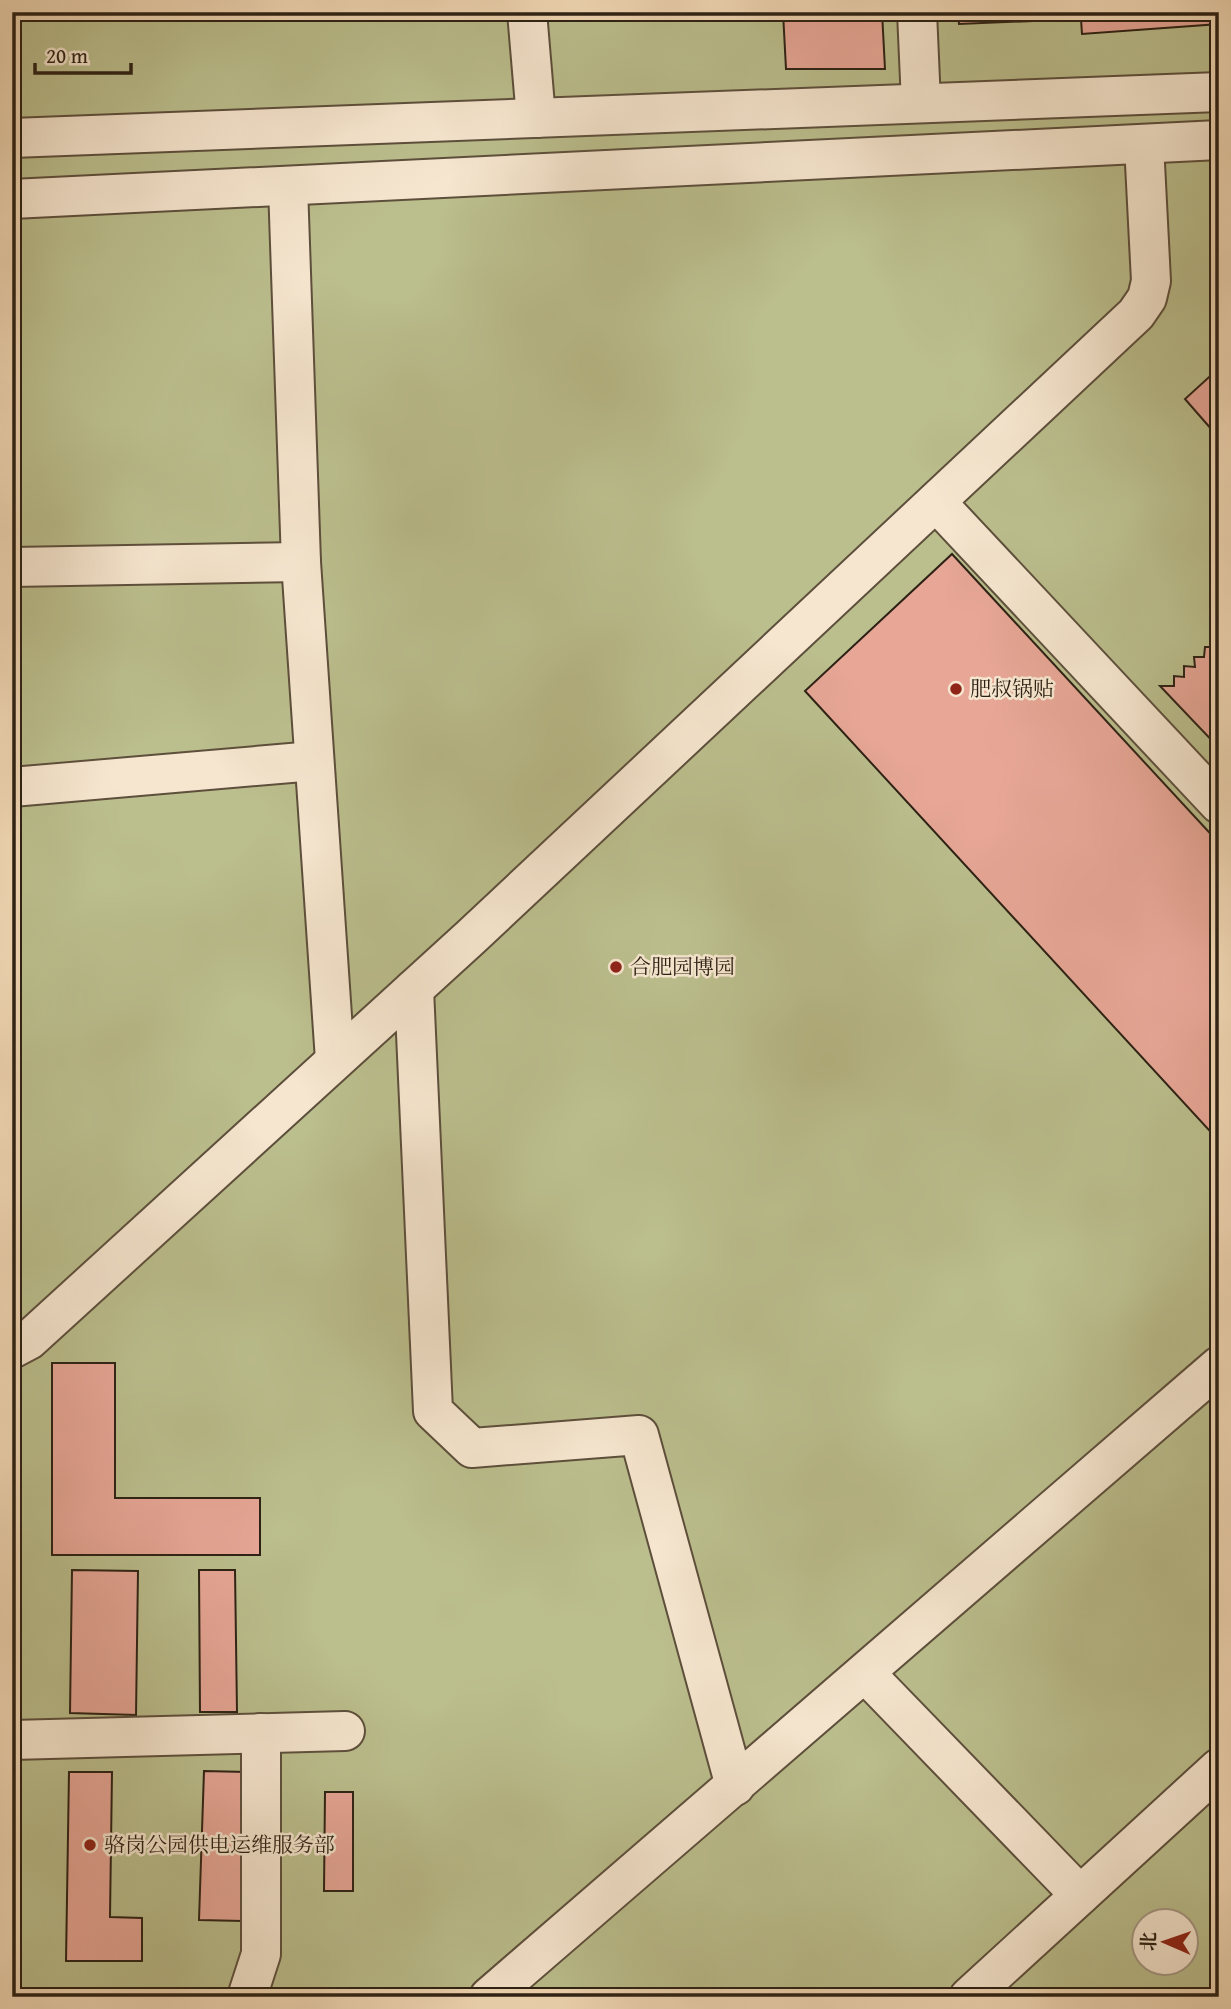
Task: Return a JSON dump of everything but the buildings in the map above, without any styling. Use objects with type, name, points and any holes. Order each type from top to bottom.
[{"type":"street","points":[[527,12],[536,118]]},
{"type":"street","points":[[917,12],[921,103]]},
{"type":"street","points":[[12,138],[1219,92]]},
{"type":"street","points":[[12,200],[1219,140]]},
{"type":"street","points":[[12,1349],[29,1340],[414,989],[1136,314],[1147,298],[1152,281],[1144,144]]},
{"type":"street","points":[[288,186],[301,562],[335,1060]]},
{"type":"street","points":[[936,502],[1219,804]]},
{"type":"street","points":[[12,567],[301,562]]},
{"type":"street","points":[[12,787],[314,761]]},
{"type":"street","points":[[414,989],[433,1411],[471,1448],[639,1435],[735,1786]]},
{"type":"street","points":[[489,1997],[1219,1366]]},
{"type":"street","points":[[865,1673],[1080,1895]]},
{"type":"street","points":[[12,1740],[345,1731]]},
{"type":"street","points":[[247,1997],[261,1954],[261,1733]]},
{"type":"street","points":[[969,1997],[1219,1768]]},
{"type":"green space","name":"合肥园博园","points":[[12,12],[1219,12],[1219,1997],[12,1997]]},
{"type":"place","name":"肥叔锅贴","points":[[956,689]]},
{"type":"place","name":"合肥园博园","points":[[616,967]]},
{"type":"place","name":"骆岗公园供电运维服务部","points":[[90,1845]]}]
